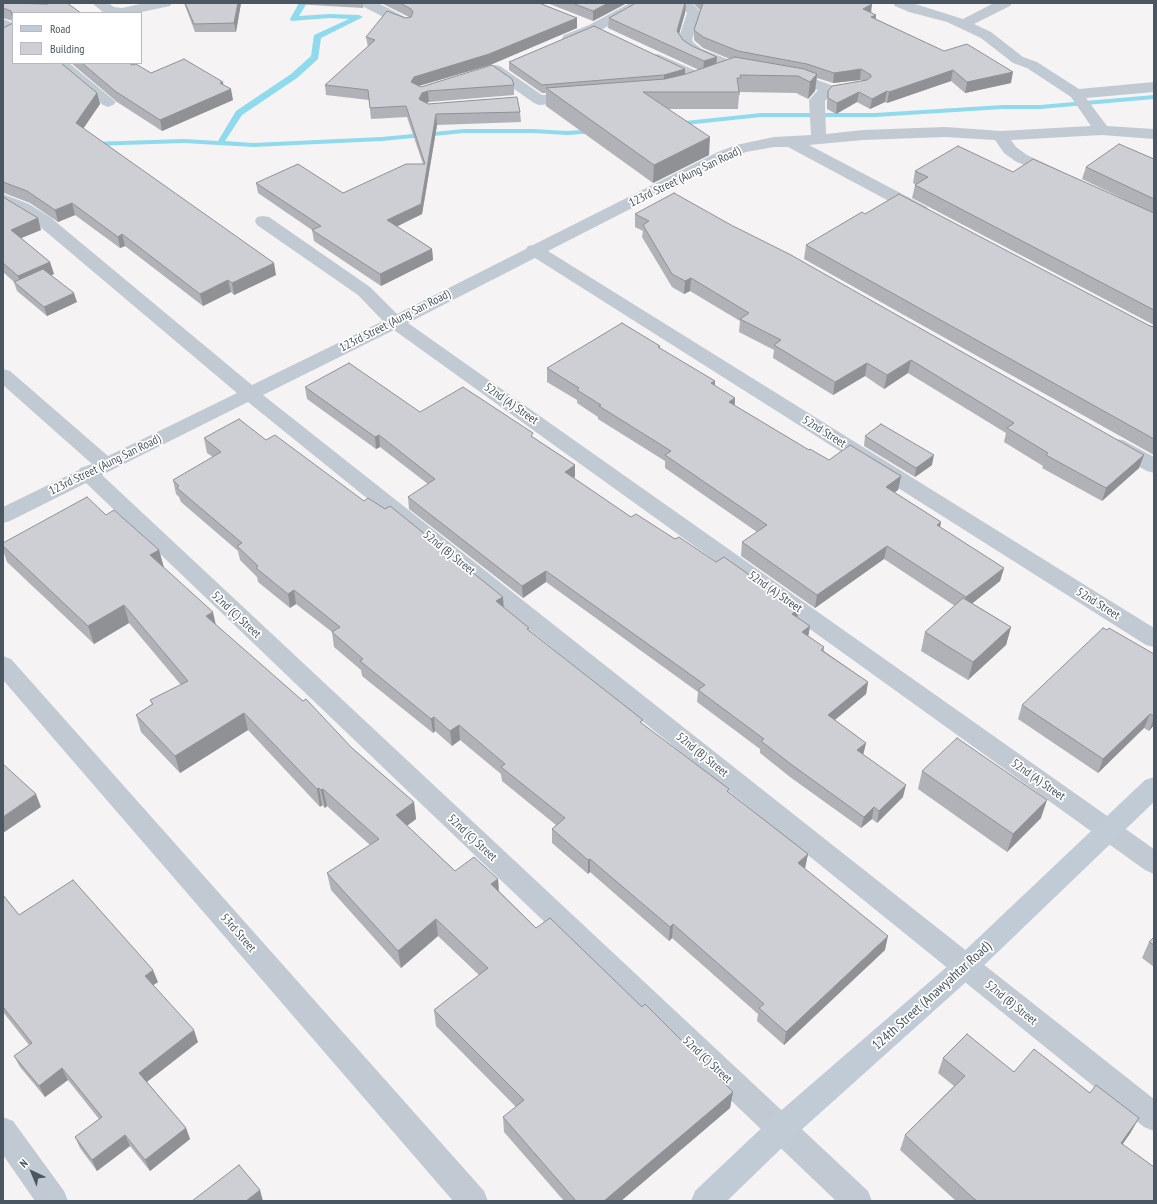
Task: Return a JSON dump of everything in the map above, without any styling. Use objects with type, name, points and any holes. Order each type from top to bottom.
[{"type":"street","points":[[99,3],[110,11],[122,12],[165,3]]},
{"type":"street","points":[[367,3],[406,24]]},
{"type":"street","points":[[559,42],[594,28],[641,3]]},
{"type":"street","points":[[684,3],[694,12],[685,40],[688,46],[697,52],[733,67],[806,80],[832,90]]},
{"type":"street","points":[[900,3],[914,9],[952,19],[986,35],[1018,60],[1032,65],[1078,97],[1099,125]]},
{"type":"street","points":[[963,24],[1004,3]]},
{"type":"street","points":[[573,19],[609,34]]},
{"type":"street","points":[[3,23],[12,28]]},
{"type":"street","points":[[645,52],[702,79]]},
{"type":"street","points":[[61,64],[108,102]]},
{"type":"street","points":[[509,64],[488,72],[539,100]]},
{"type":"street","points":[[680,86],[733,67]]},
{"type":"street","points":[[819,136],[817,100],[825,92],[860,86]]},
{"type":"street","points":[[1078,97],[1154,87]]},
{"type":"street","points":[[515,101],[590,96]]},
{"type":"street","name":"123rd Street (Aung San Road)","points":[[3,516],[395,322],[534,250],[670,191],[724,155],[742,148],[774,142],[791,142],[819,136],[945,132],[1002,136],[1099,125],[1154,134]]},
{"type":"street","points":[[1002,136],[1004,143],[1010,150],[1021,158],[1068,180]]},
{"type":"street","points":[[791,142],[938,220]]},
{"type":"street","name":"52nd (B) Street","points":[[3,199],[23,208],[44,221],[250,394],[1154,1117]]},
{"type":"street","name":"52nd (A) Street","points":[[263,221],[364,292],[395,322],[1154,863]]},
{"type":"street","name":"52nd Street","points":[[534,250],[1154,639]]},
{"type":"street","name":"52nd (C) Street","points":[[3,374],[96,469],[780,1130],[857,1201]]},
{"type":"street","points":[[1099,435],[1154,466]]},
{"type":"street","name":"53rd Street","points":[[3,665],[473,1201]]},
{"type":"street","name":"124th Street (Anawyahtar Road)","points":[[706,1201],[780,1130],[966,966],[1154,787]]},
{"type":"street","points":[[3,1131],[53,1201]]},
{"type":"building","points":[[3,3],[67,3],[80,12],[12,12],[12,16],[11,11],[3,8]]},
{"type":"building","points":[[185,3],[238,3],[234,23],[194,24]]},
{"type":"building","points":[[400,3],[539,3],[577,18],[489,54],[414,77],[411,82],[421,87],[492,65],[512,79],[514,85],[428,91],[422,93],[419,99],[428,104],[517,97],[520,112],[436,114],[421,204],[387,220],[432,249],[380,274],[312,230],[321,226],[256,183],[298,164],[343,193],[406,164],[425,164],[406,106],[370,108],[368,90],[325,85],[375,40],[366,37],[387,11],[405,18],[411,17],[413,12],[411,9]]},
{"type":"building","points":[[572,3],[608,3],[593,11]]},
{"type":"building","points":[[636,3],[685,3],[677,31],[683,40],[692,46],[717,57],[704,61],[609,18]]},
{"type":"building","points":[[703,3],[869,3],[872,4],[863,9],[876,15],[871,17],[944,51],[967,44],[1013,72],[967,82],[953,70],[889,92],[887,91],[872,99],[859,92],[837,103],[828,98],[828,91],[832,86],[867,80],[871,77],[871,75],[861,69],[834,73],[807,64],[738,51],[703,37],[694,30]]},
{"type":"building","points":[[12,24],[12,64],[62,64],[97,93],[76,123],[274,263],[232,283],[228,280],[200,294],[122,234],[118,237],[72,203],[55,210],[27,191],[3,182],[3,28]]},
{"type":"building","points":[[594,26],[685,69],[664,75],[542,85],[509,62]]},
{"type":"building","points":[[735,57],[804,69],[817,74],[810,82],[798,76],[740,75],[741,78],[737,78],[739,92],[643,92],[710,137],[654,165],[546,88],[665,79],[686,74]]},
{"type":"building","points":[[184,59],[223,82],[220,83],[231,89],[160,120],[115,91],[83,64],[136,64],[151,73]]},
{"type":"building","points":[[1119,144],[1154,159],[1154,199],[1086,167]]},
{"type":"building","points":[[958,146],[1013,172],[1033,159],[1154,213],[1154,310],[915,185],[928,177],[915,171]]},
{"type":"building","points":[[674,193],[731,225],[791,255],[1144,455],[1106,488],[1046,455],[1048,453],[1007,428],[1014,423],[911,360],[887,375],[867,363],[835,382],[774,345],[781,340],[740,319],[749,313],[691,278],[685,281],[672,274],[643,225],[649,221],[635,214]]},
{"type":"building","points":[[899,194],[1154,327],[1154,439],[806,245],[862,212],[865,214]]},
{"type":"building","points":[[3,197],[38,218],[11,230],[50,262],[18,276],[3,263]]},
{"type":"building","points":[[43,269],[74,293],[44,307],[14,282]]},
{"type":"building","points":[[622,323],[660,346],[658,347],[715,381],[711,383],[735,398],[729,402],[809,450],[810,449],[829,460],[850,445],[901,476],[886,487],[941,522],[937,525],[1004,568],[966,597],[887,546],[817,595],[742,542],[767,525],[665,455],[671,451],[599,406],[601,405],[577,390],[579,388],[547,368]]},
{"type":"building","points":[[349,363],[420,412],[463,387],[533,433],[531,436],[575,465],[565,472],[631,517],[636,514],[675,539],[679,537],[716,562],[724,557],[798,609],[792,614],[810,626],[802,632],[824,647],[821,650],[868,682],[828,715],[866,743],[857,750],[906,785],[879,811],[874,807],[864,817],[792,765],[761,741],[764,739],[698,690],[705,685],[546,571],[522,586],[408,497],[435,479],[379,435],[375,437],[305,387]]},
{"type":"building","points":[[239,419],[266,440],[275,435],[364,501],[368,498],[385,509],[390,506],[503,597],[496,601],[529,628],[527,629],[643,720],[640,722],[729,789],[727,791],[808,854],[798,863],[888,936],[786,1032],[759,1008],[764,1004],[673,924],[670,927],[552,829],[565,818],[501,767],[505,764],[459,725],[450,731],[434,717],[431,719],[360,661],[363,659],[332,632],[340,627],[294,590],[288,594],[256,568],[258,566],[237,546],[242,543],[177,488],[179,486],[173,480],[221,452],[204,438]]},
{"type":"building","points":[[881,424],[934,455],[916,468],[865,436]]},
{"type":"building","points":[[87,497],[106,515],[114,510],[159,550],[150,555],[213,612],[206,616],[303,701],[306,699],[352,748],[414,802],[396,815],[455,871],[474,857],[498,879],[491,884],[536,928],[550,918],[642,1007],[645,1004],[733,1092],[604,1201],[576,1201],[503,1117],[524,1100],[434,1010],[488,968],[436,919],[398,951],[327,873],[379,839],[323,789],[317,789],[244,713],[175,756],[136,715],[153,704],[150,700],[188,681],[124,605],[88,626],[3,546],[3,543]]},
{"type":"building","points":[[963,598],[1011,627],[973,662],[925,632]]},
{"type":"building","points":[[1103,628],[1107,630],[1109,628],[1154,654],[1154,716],[1150,714],[1103,759],[1022,705]]},
{"type":"building","points":[[957,738],[1047,800],[1013,834],[922,771]]},
{"type":"building","points":[[3,764],[36,794],[3,817]]},
{"type":"building","points":[[73,880],[153,970],[145,976],[194,1030],[139,1073],[186,1128],[145,1160],[125,1135],[92,1160],[75,1137],[102,1117],[62,1068],[39,1086],[14,1056],[32,1043],[3,1007],[3,895],[19,915]]},
{"type":"building","points":[[1154,937],[1154,945],[1149,942]]},
{"type":"building","points":[[967,1034],[1014,1072],[1034,1049],[1090,1093],[1096,1085],[1139,1118],[1121,1143],[1154,1167],[1154,1201],[977,1201],[973,1198],[905,1135],[965,1076],[943,1058]]},
{"type":"building","points":[[239,1165],[260,1190],[246,1201],[192,1201]]},
{"type":"waterway","points":[[220,143],[239,113],[294,76],[315,57],[317,37],[359,17],[330,16],[294,19],[303,3]]},
{"type":"waterway","points":[[676,124],[761,115],[875,115],[1003,107],[1040,107],[1154,97]]},
{"type":"waterway","points":[[91,144],[184,141],[253,145],[382,139],[464,131],[533,131],[567,133],[597,131]]}]
